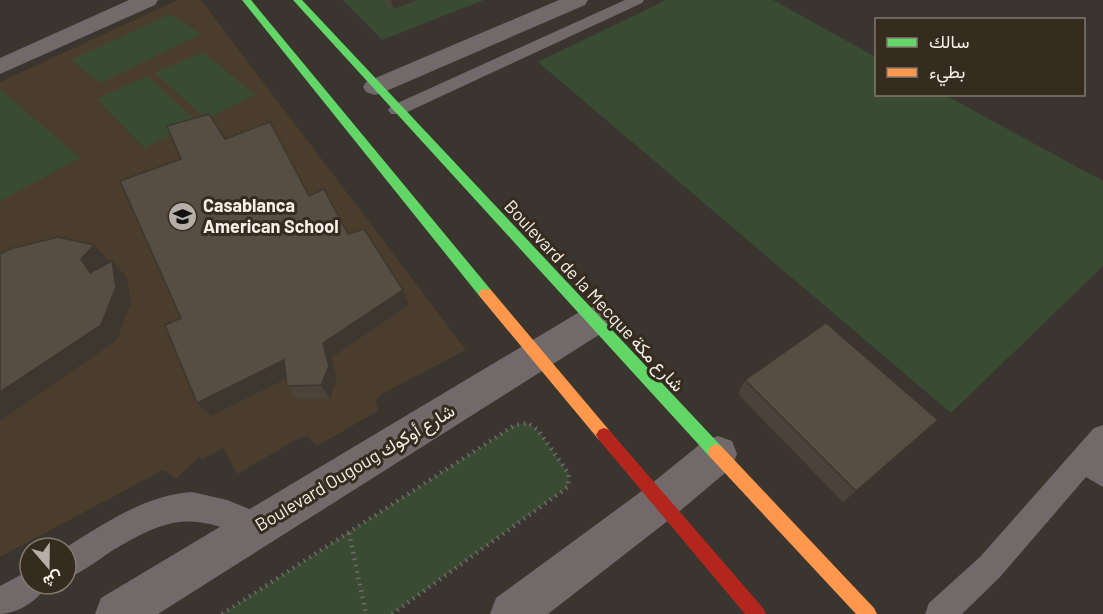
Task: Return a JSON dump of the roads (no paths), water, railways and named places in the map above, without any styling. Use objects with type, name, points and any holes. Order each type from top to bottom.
[{"type":"main road","points":[[246,0],[537,357],[757,614]]},
{"type":"main road","name":"Boulevard de la Mecque شارع مكة","points":[[297,0],[375,87],[868,614]]},
{"type":"street","points":[[0,67],[147,0]]},
{"type":"street","points":[[375,87],[577,0]]},
{"type":"street","name":"Boulevard Ougoug شارع أوكوك","points":[[117,614],[593,321]]},
{"type":"street","points":[[512,614],[660,502],[718,454]]},
{"type":"lane","points":[[397,110],[637,0]]},
{"type":"lane","points":[[940,614],[1093,466],[1103,437]]},
{"type":"lane","points":[[78,557],[127,528],[168,509],[191,506],[223,512],[259,527]]},
{"type":"lane","points":[[0,603],[18,592]]},
{"type":"place","name":"Casablanca American School","points":[[182,216]]}]
